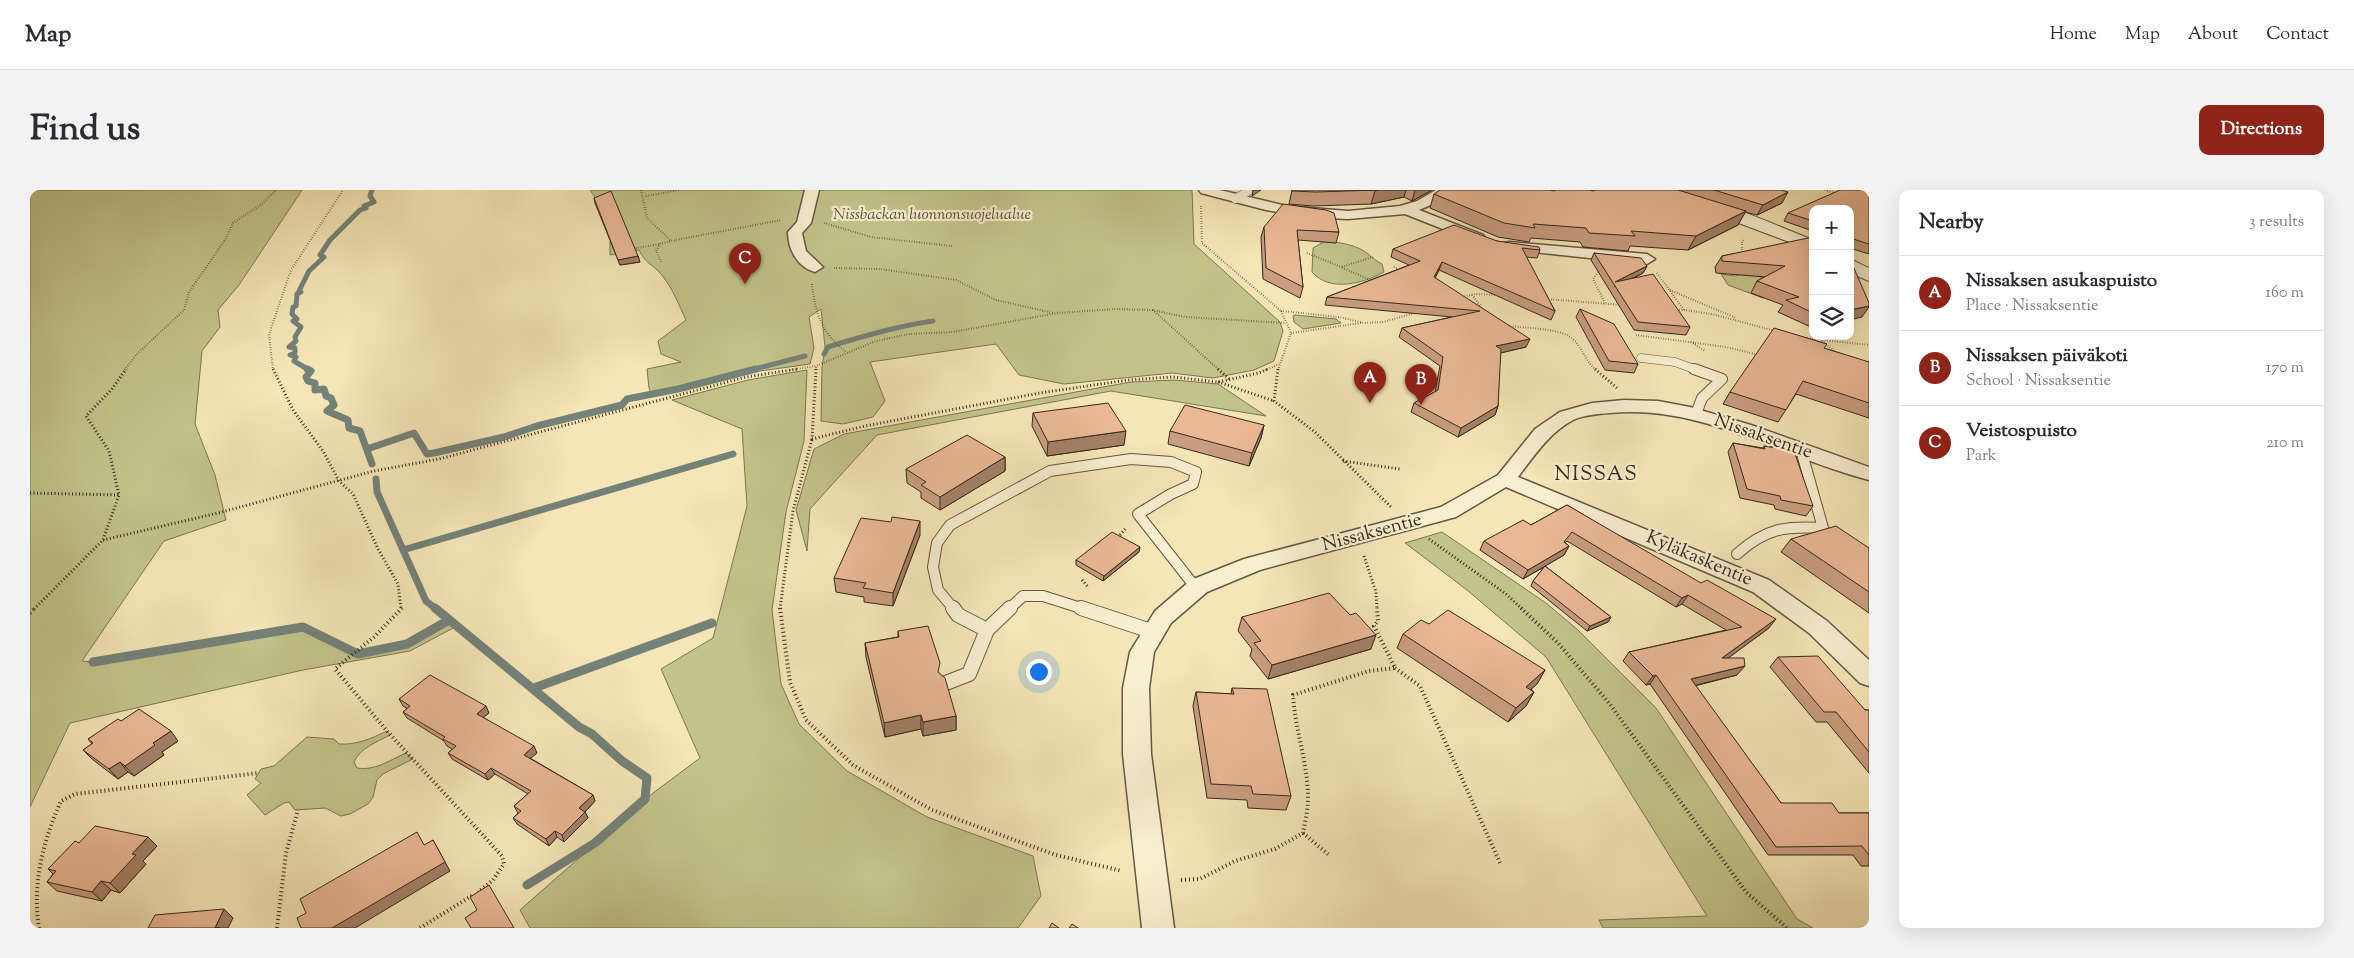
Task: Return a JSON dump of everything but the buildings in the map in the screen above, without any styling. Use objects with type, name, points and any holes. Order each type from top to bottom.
[{"type":"street","points":[[812,190],[804,222],[795,232],[795,247],[801,257],[815,267]]},
{"type":"street","points":[[1204,196],[1235,199],[1273,209],[1316,214],[1364,214],[1405,209],[1422,204],[1445,190]]},
{"type":"street","points":[[1649,190],[1726,212],[1809,244]]},
{"type":"street","points":[[1405,209],[1495,243],[1533,249],[1648,259]]},
{"type":"street","points":[[1854,267],[1869,275]]},
{"type":"street","name":"Nissaksentie","points":[[1158,928],[1137,754],[1136,688],[1142,652],[1163,617],[1196,588],[1252,564],[1409,524],[1448,512],[1505,479],[1542,433],[1566,416],[1592,409],[1624,406],[1658,407],[1696,414],[1869,474]]},
{"type":"street","name":"Kyläkaskentie","points":[[1505,479],[1761,586],[1791,605],[1860,657],[1869,676]]},
{"type":"lane","points":[[1235,199],[1250,190]]},
{"type":"lane","points":[[1641,358],[1676,362],[1722,379],[1702,398],[1696,414]]},
{"type":"lane","points":[[1737,554],[1751,540],[1772,529],[1827,530],[1803,456],[1804,451]]},
{"type":"lane","points":[[987,630],[958,614],[938,590],[933,566],[937,543],[950,525],[1030,480],[1050,471],[1131,459],[1172,462],[1196,472],[1193,484],[1171,494],[1138,514],[1196,588]]},
{"type":"lane","points":[[946,683],[969,674],[987,630],[1023,596],[1043,596],[1154,632]]},
{"type":"path","points":[[30,613],[103,540],[119,495],[109,451],[86,416],[112,389],[136,355],[184,310],[189,292],[225,240],[233,223],[262,204],[276,190]]},
{"type":"path","points":[[343,190],[291,270],[269,334],[273,373],[293,410],[323,451],[339,480],[353,494],[378,549],[398,584],[402,608],[359,650],[335,669],[390,735],[502,856],[504,864],[492,882],[420,928]]},
{"type":"path","points":[[641,190],[646,196],[645,213],[656,230],[672,240]]},
{"type":"path","points":[[646,196],[679,190]]},
{"type":"path","points":[[1825,190],[1843,195]]},
{"type":"path","points":[[1204,196],[1202,243],[1281,311],[1291,333],[1279,363],[1273,386],[1274,401]]},
{"type":"path","points":[[622,250],[806,214],[847,233],[864,237],[952,246]]},
{"type":"path","points":[[1742,258],[1742,241],[1748,238]]},
{"type":"path","points":[[660,244],[656,251],[661,262]]},
{"type":"path","points":[[1307,253],[1370,280]]},
{"type":"path","points":[[1341,267],[1373,257]]},
{"type":"path","points":[[1648,259],[1684,310]]},
{"type":"path","points":[[848,353],[829,339],[815,310],[812,281],[815,267],[880,269],[956,280],[996,300],[1056,313]]},
{"type":"path","points":[[1394,267],[1402,271]]},
{"type":"path","points":[[1592,280],[1605,304]]},
{"type":"path","points":[[1663,288],[1670,289],[1743,322]]},
{"type":"path","points":[[1472,295],[1489,316]]},
{"type":"path","points":[[1459,298],[1472,295],[1499,295]]},
{"type":"path","points":[[1537,298],[1625,305]]},
{"type":"path","points":[[1674,309],[1712,314],[1781,333]]},
{"type":"path","points":[[103,540],[218,514],[374,471],[439,460],[746,377],[816,366],[876,341],[909,334],[953,332],[1056,313],[1116,310],[1152,310],[1185,317],[1286,323]]},
{"type":"path","points":[[1152,310],[1229,379]]},
{"type":"path","points":[[1281,311],[1339,317],[1364,323]]},
{"type":"path","points":[[1291,333],[1390,320],[1416,312]]},
{"type":"path","points":[[1503,324],[1562,333],[1572,338],[1580,347],[1586,361],[1621,392]]},
{"type":"path","points":[[1636,335],[1742,350],[1768,358]]},
{"type":"path","points":[[1797,336],[1809,338]]},
{"type":"path","points":[[1821,340],[1869,345]]},
{"type":"path","points":[[1821,340],[1842,357],[1836,358]]},
{"type":"path","points":[[1218,382],[1259,373],[1279,363]]},
{"type":"path","points":[[816,366],[812,439],[793,511],[780,612],[790,682],[806,720],[853,766],[932,810],[1056,855],[1151,878]]},
{"type":"path","points":[[812,439],[884,422],[1040,393],[1128,380],[1173,377],[1218,382],[1274,401],[1315,432],[1409,524],[1506,594],[1558,643],[1609,703],[1746,892],[1788,928]]},
{"type":"path","points":[[1343,461],[1400,468]]},
{"type":"path","points":[[30,493],[119,495]]},
{"type":"path","points":[[1362,550],[1376,592],[1378,621],[1374,626],[1394,668],[1420,686],[1501,865]]},
{"type":"path","points":[[1303,833],[1308,795],[1304,761],[1293,716],[1293,695],[1369,671],[1394,668]]},
{"type":"path","points":[[39,928],[33,915],[32,885],[45,838],[61,801],[75,794],[259,773]]},
{"type":"path","points":[[277,928],[284,865],[298,810]]},
{"type":"path","points":[[1303,833],[1329,855]]},
{"type":"path","points":[[1174,880],[1200,879],[1235,861],[1275,849],[1303,833]]},
{"type":"green space","points":[[30,190],[302,190],[239,285],[218,310],[220,327],[202,351],[195,424],[215,475],[226,520],[164,541],[82,661],[93,662],[303,627],[358,654],[407,644],[449,620],[457,626],[410,651],[303,670],[70,723],[30,807]]},
{"type":"green space","name":"Nissbackan luonnonsuojelualue","points":[[590,190],[1192,190],[1194,244],[1280,322],[1283,331],[1274,361],[1254,370],[1213,378],[1172,373],[1064,384],[1019,375],[996,344],[870,362],[885,401],[873,417],[843,424],[821,421],[822,367],[825,347],[821,309],[809,317],[814,348],[810,364],[746,373],[652,397],[647,369],[681,362],[661,354],[658,341],[686,320],[665,279],[646,261],[639,250],[610,255],[610,241],[629,237],[605,212]]},
{"type":"green space","points":[[1325,241],[1348,244],[1359,248],[1382,264],[1384,272],[1367,280],[1347,284],[1337,284],[1319,278],[1312,272],[1313,248]]},
{"type":"green space","points":[[1747,273],[1767,279],[1782,292],[1763,298],[1728,285],[1721,274],[1735,276]]},
{"type":"green space","points":[[1293,316],[1336,319],[1341,323],[1303,329],[1294,322]]},
{"type":"green space","points":[[807,370],[804,441],[786,512],[772,610],[781,684],[799,724],[847,771],[927,817],[1033,856],[1041,896],[1018,928],[530,928],[520,910],[653,793],[700,758],[661,669],[713,638],[747,506],[742,429],[672,400],[748,380]]},
{"type":"green space","points":[[1174,380],[1218,384],[1266,416],[1111,391],[877,435],[810,509],[807,551],[796,510],[814,449],[844,434],[1131,382]]},
{"type":"green space","points":[[1442,532],[1546,603],[1578,630],[1656,708],[1797,919],[1813,928],[1603,928],[1599,920],[1707,916],[1546,657],[1467,590],[1405,543]]},
{"type":"green space","points":[[387,731],[390,735],[360,753],[354,762],[357,768],[370,768],[406,753],[413,759],[383,774],[377,780],[373,797],[368,804],[350,814],[341,816],[325,808],[295,810],[289,802],[284,803],[265,815],[247,795],[261,783],[255,779],[261,769],[274,766],[307,737],[334,739],[339,744],[352,744]]},
{"type":"waterway","points":[[309,370],[294,361],[296,357],[290,355],[295,353],[295,348],[289,347],[296,341],[295,337],[301,327],[293,321],[297,319],[292,314],[293,307],[296,306],[297,294],[301,292],[299,291],[309,271],[324,257],[320,255],[330,240],[360,210],[366,208],[364,206],[374,202],[370,196],[372,190]]},
{"type":"waterway","points":[[824,354],[828,347],[867,335],[933,321]]},
{"type":"waterway","points":[[751,370],[805,356]]},
{"type":"waterway","points":[[367,449],[414,433],[427,454],[434,453],[504,437],[537,426],[622,405],[627,399],[678,389],[756,369]]},
{"type":"waterway","points":[[309,370],[311,371],[306,377],[308,381],[315,383],[315,390],[324,389],[326,396],[331,398],[334,405],[327,411],[348,420],[349,428],[360,431],[372,464]]},
{"type":"waterway","points":[[403,550],[733,454]]},
{"type":"waterway","points":[[376,479],[377,492],[403,550]]},
{"type":"waterway","points":[[403,550],[426,601],[436,609]]},
{"type":"waterway","points":[[435,608],[579,727],[592,734],[622,761],[647,778],[645,799],[595,843],[527,885]]},
{"type":"waterway","points":[[93,662],[303,627],[358,654],[407,644],[449,620]]},
{"type":"waterway","points":[[534,688],[712,623]]},
{"type":"place","name":"Veistospuisto","points":[[745,284]]},
{"type":"place","name":"Nissaksen asukaspuisto","points":[[1370,403]]},
{"type":"place","name":"Nissaksen päiväkoti","points":[[1421,405]]},
{"type":"district","name":"NISSAS","points":[[1596,475]]}]
